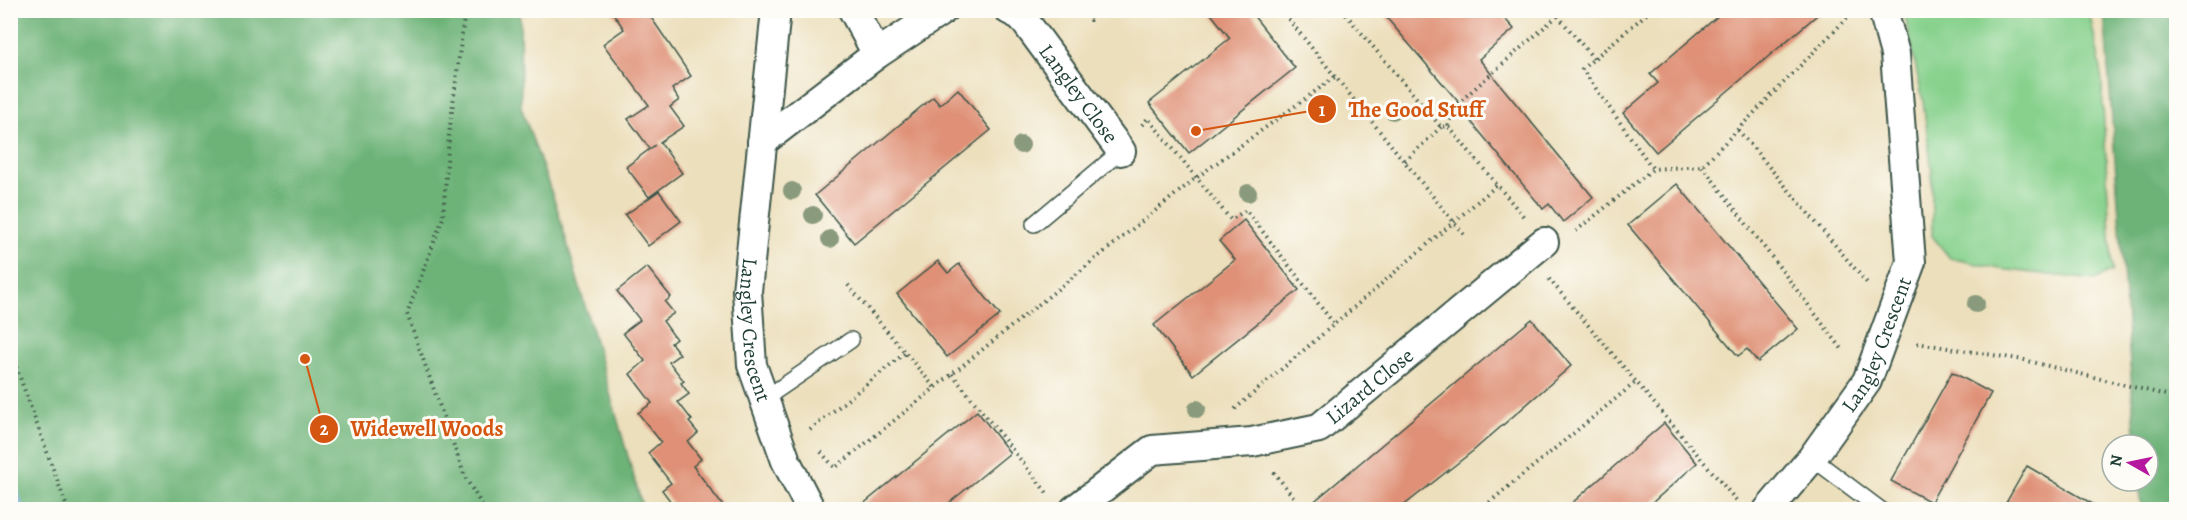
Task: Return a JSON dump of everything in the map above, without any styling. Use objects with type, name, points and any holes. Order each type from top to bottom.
[{"type":"street","name":"Langley Crescent","points":[[776,10],[747,291],[752,365],[786,461],[811,510]]},
{"type":"street","points":[[853,10],[877,54]]},
{"type":"street","points":[[762,142],[877,54],[943,10]]},
{"type":"street","name":"Langley Close","points":[[1009,10],[1021,16],[1121,151]]},
{"type":"street","name":"Langley Crescent","points":[[1768,510],[1812,458],[1867,381],[1911,262],[1895,54],[1883,10]]},
{"type":"street","name":"Lizard Close","points":[[1063,505],[1152,450],[1252,442],[1319,428],[1537,248]]},
{"type":"lane","points":[[1034,224],[1121,151]]},
{"type":"lane","points":[[764,399],[851,340]]},
{"type":"lane","points":[[1812,458],[1881,510]]},
{"type":"path","points":[[465,10],[449,135],[443,218],[407,314],[465,477],[485,510]]},
{"type":"path","points":[[1082,10],[1090,20],[1102,10]]},
{"type":"path","points":[[1342,10],[1441,127]]},
{"type":"path","points":[[1448,126],[1457,104],[1564,10]]},
{"type":"path","points":[[1651,10],[1582,69],[1653,169]]},
{"type":"path","points":[[1537,248],[1552,250],[1653,169],[1702,166],[1854,10]]},
{"type":"path","points":[[1283,11],[1465,236]]},
{"type":"path","points":[[1558,16],[1594,59]]},
{"type":"path","points":[[821,451],[835,468],[1196,178],[1335,77]]},
{"type":"path","points":[[1121,151],[1148,118],[1231,220],[1246,210],[1334,324]]},
{"type":"path","points":[[1405,161],[1441,127],[1448,126]]},
{"type":"path","points":[[1448,126],[1497,185],[1537,248],[1636,382],[1744,510]]},
{"type":"path","points":[[1738,130],[1846,258]]},
{"type":"path","points":[[1702,166],[1820,319]]},
{"type":"path","points":[[1191,447],[1497,185]]},
{"type":"path","points":[[848,285],[935,388]]},
{"type":"path","points":[[1884,336],[1934,347],[2024,360],[2170,396],[2176,404]]},
{"type":"path","points":[[10,350],[68,510]]},
{"type":"path","points":[[819,423],[905,352]]},
{"type":"path","points":[[952,374],[1063,505]]},
{"type":"path","points":[[1480,510],[1636,382]]},
{"type":"path","points":[[1252,442],[1303,510]]},
{"type":"green space","points":[[10,11],[520,11],[521,107],[557,208],[643,509],[11,509]]},
{"type":"green space","points":[[1904,11],[2089,11],[2101,69],[2112,271],[2094,280],[2000,269],[1950,258],[1932,236],[1932,172],[1923,101]]},
{"type":"green space","points":[[2104,11],[2176,11],[2176,509],[2141,509],[2140,493],[2160,493],[2160,433],[2135,433]]},
{"type":"building","points":[[611,10],[646,10],[691,76],[672,89],[679,100],[670,107],[684,126],[660,142],[682,173],[649,197],[626,167],[650,149],[628,119],[649,105],[603,44],[624,29]]},
{"type":"building","points":[[1208,10],[1249,10],[1295,68],[1189,153],[1149,103],[1230,38]]},
{"type":"building","points":[[1380,10],[1497,10],[1514,29],[1479,59],[1593,197],[1563,222],[1549,204],[1543,209],[1465,114],[1467,112]]},
{"type":"building","points":[[1725,10],[1823,10],[1656,152],[1623,113],[1658,83],[1650,74]]},
{"type":"building","points":[[958,89],[991,130],[854,243],[815,195],[933,97],[940,105]]},
{"type":"building","points":[[1677,184],[1798,329],[1758,362],[1747,349],[1738,356],[1628,225]]},
{"type":"building","points":[[659,191],[681,221],[648,246],[625,215]]},
{"type":"building","points":[[1244,220],[1299,290],[1193,375],[1154,325],[1235,260],[1219,241]]},
{"type":"building","points":[[938,261],[948,273],[959,264],[1000,315],[947,357],[897,294]]},
{"type":"building","points":[[647,267],[671,297],[665,302],[674,313],[663,321],[676,339],[671,343],[680,354],[669,362],[684,381],[681,383],[689,394],[678,402],[692,420],[689,422],[698,433],[688,442],[701,459],[693,466],[726,510],[677,510],[662,490],[671,483],[648,453],[661,442],[638,413],[652,403],[630,374],[645,361],[623,333],[640,320],[617,291]]},
{"type":"building","points":[[1532,319],[1571,366],[1473,451],[1398,510],[1304,510]]},
{"type":"building","points":[[1952,372],[1991,393],[1931,502],[1891,481]]},
{"type":"building","points":[[977,411],[1010,453],[941,510],[856,510]]},
{"type":"building","points":[[1664,423],[1697,463],[1644,510],[1564,510]]},
{"type":"building","points":[[2027,466],[2103,510],[2002,510]]},
{"type":"waterway","points":[[10,479],[19,510]]},
{"type":"place","name":"The Good Stuff","points":[[1196,131]]},
{"type":"place","name":"Widewell Woods","points":[[305,359]]}]
